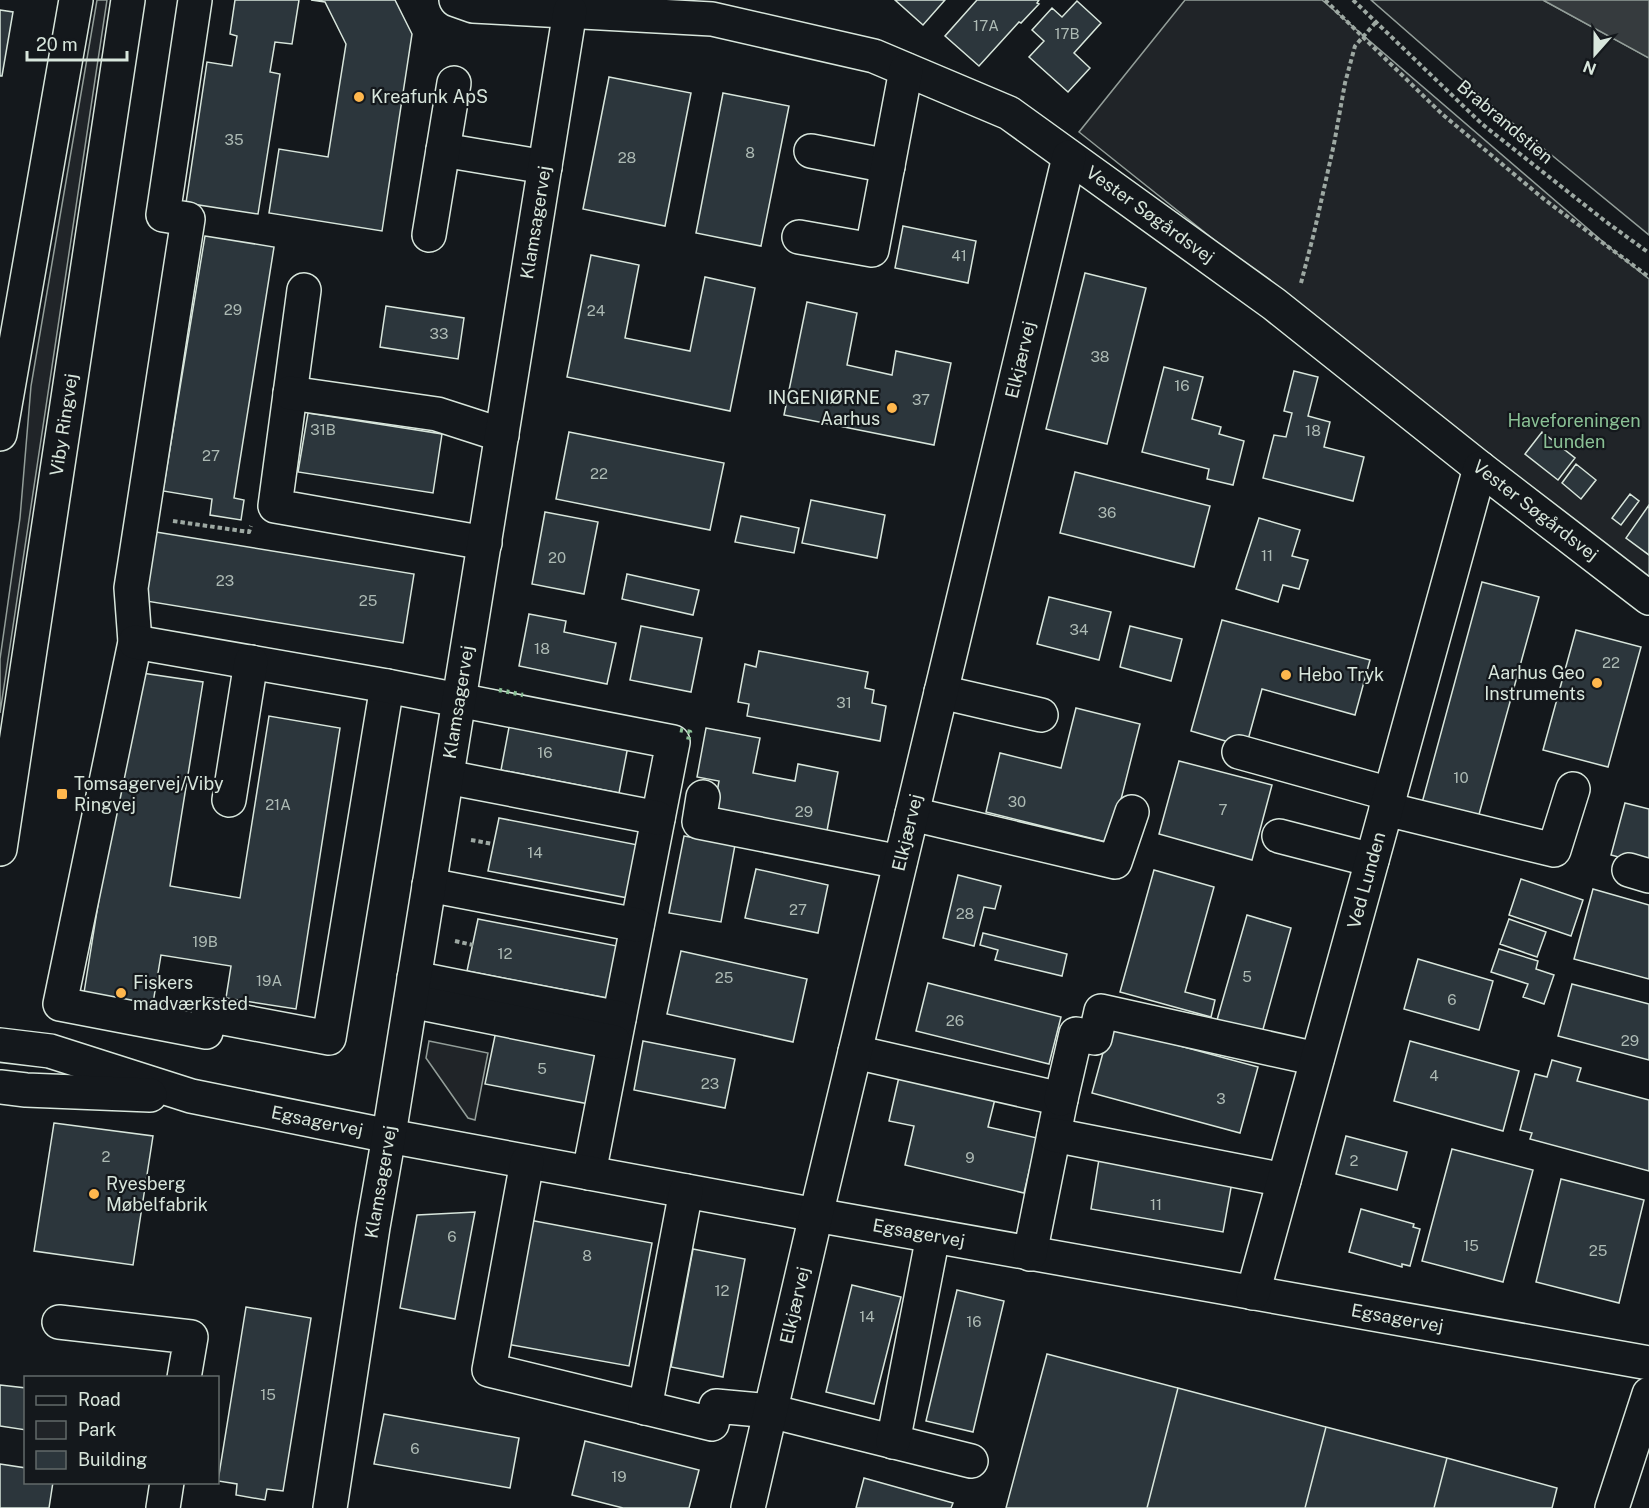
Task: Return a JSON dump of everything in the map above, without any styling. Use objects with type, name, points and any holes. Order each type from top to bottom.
[{"type":"street","points":[[0,434],[75,0]]},
{"type":"street","name":"Viby Ringvej","points":[[0,849],[128,0]]},
{"type":"street","points":[[195,0],[163,215],[188,219],[131,588],[135,642],[60,1004],[206,1032],[208,1015],[329,1038],[387,686]]},
{"type":"street","points":[[456,0],[473,6],[570,11]]},
{"type":"street","name":"Vester Søgårdsvej","points":[[570,11],[712,19],[874,56],[1009,113],[1280,309],[1480,468],[1649,598]]},
{"type":"street","name":"Klamsagervej","points":[[330,1508],[373,1227],[570,11]]},
{"type":"street","points":[[799,237],[872,250],[906,70]]},
{"type":"street","points":[[429,235],[454,83]]},
{"type":"street","points":[[443,150],[545,167]]},
{"type":"street","points":[[810,151],[888,166]]},
{"type":"street","name":"Elkjærvej","points":[[748,1508],[1069,156]]},
{"type":"street","points":[[304,290],[275,506],[484,543]]},
{"type":"street","points":[[290,393],[437,414],[502,435]]},
{"type":"street","name":"Ved Lunden","points":[[1253,1293],[1480,468]]},
{"type":"street","points":[[135,642],[459,699],[673,742],[589,1173]]},
{"type":"street","points":[[229,800],[251,662]]},
{"type":"street","points":[[941,692],[1041,715]]},
{"type":"street","points":[[1239,752],[1388,802],[1554,850],[1573,789]]},
{"type":"street","points":[[447,777],[658,818]]},
{"type":"street","points":[[703,797],[699,822],[900,862]]},
{"type":"street","points":[[912,814],[1115,862],[1131,812]]},
{"type":"street","points":[[1279,836],[1372,860]]},
{"type":"street","points":[[429,885],[637,925]]},
{"type":"street","points":[[413,990],[617,1030]]},
{"type":"street","points":[[1030,1254],[1076,1034],[1095,1038],[1101,1011],[1317,1059]]},
{"type":"street","name":"Egsagervej","points":[[0,1045],[50,1051],[191,1096],[389,1136],[1030,1254],[1649,1363]]},
{"type":"street","points":[[855,1052],[1061,1099]]},
{"type":"street","name":"Egsagervej","points":[[0,1087],[191,1096]]},
{"type":"street","points":[[1054,1135],[1284,1180]]},
{"type":"street","points":[[526,1162],[489,1370],[712,1424],[716,1406],[770,1411],[971,1461]]},
{"type":"street","points":[[645,1408],[686,1191]]},
{"type":"street","points":[[893,1442],[933,1236]]},
{"type":"street","points":[[59,1322],[191,1337],[184,1376]]},
{"type":"street","points":[[1612,1508],[1649,1394]]},
{"type":"street","points":[[163,1508],[167,1484]]},
{"type":"path","points":[[1325,0],[1451,121],[1545,200],[1649,278]]},
{"type":"path","name":"Brabrandstien","points":[[1353,0],[1482,124],[1649,253]]},
{"type":"path","points":[[1280,309],[1302,282],[1355,46],[1376,22]]},
{"type":"path","points":[[142,516],[249,532],[255,515],[275,506]]},
{"type":"green space","points":[[97,0],[107,0],[0,713],[0,659],[20,518],[31,386]]},
{"type":"green space","name":"Haveforeningen Lunden","points":[[1185,0],[1322,0],[1649,279],[1649,587],[1079,132]]},
{"type":"green space","points":[[1371,0],[1543,0],[1649,58],[1649,235],[1498,111]]},
{"type":"green space","points":[[429,1041],[488,1053],[475,1120],[468,1118],[426,1058]]},
{"type":"shaded area","points":[[1543,0],[1649,0],[1649,58]]},
{"type":"building","points":[[235,0],[299,0],[292,44],[275,42],[270,72],[280,74],[258,214],[186,203],[207,62],[232,66],[237,36],[230,34]]},
{"type":"building","points":[[311,0],[395,0],[412,34],[382,231],[269,213],[279,149],[328,157],[346,44],[325,2]]},
{"type":"building","points":[[895,0],[945,0],[923,25]]},
{"type":"building","points":[[977,0],[1039,0],[1037,3],[1039,4],[1021,23],[1019,22],[979,66],[945,36]]},
{"type":"building","points":[[1077,1],[1101,23],[1074,53],[1090,68],[1068,92],[1029,57],[1044,41],[1032,30],[1052,8],[1062,17]]},
{"type":"building","points":[[0,10],[13,12],[2,76],[0,76]]},
{"type":"building","points":[[609,77],[691,93],[665,226],[583,209]]},
{"type":"building","points":[[723,93],[789,106],[761,246],[696,233]]},
{"type":"building","points":[[903,226],[976,241],[968,283],[895,268]]},
{"type":"building","points":[[205,236],[274,247],[234,498],[244,500],[241,520],[210,515],[212,499],[163,491]]},
{"type":"building","points":[[591,255],[639,265],[625,338],[690,351],[705,277],[755,288],[730,411],[567,377]]},
{"type":"building","points":[[1085,273],[1146,288],[1107,444],[1046,429]]},
{"type":"building","points":[[807,302],[857,313],[847,365],[892,375],[896,351],[951,363],[934,445],[784,415]]},
{"type":"building","points":[[386,306],[464,318],[458,359],[380,347]]},
{"type":"building","points":[[1164,367],[1203,377],[1192,419],[1221,427],[1219,434],[1244,441],[1233,485],[1207,479],[1209,469],[1142,452]]},
{"type":"building","points":[[1294,371],[1318,377],[1308,416],[1330,422],[1324,447],[1364,457],[1353,501],[1263,478],[1274,435],[1286,437],[1292,413],[1284,411]]},
{"type":"building","points":[[308,413],[442,434],[433,493],[298,472]]},
{"type":"building","points":[[569,432],[724,463],[710,530],[556,499]]},
{"type":"building","points":[[1542,432],[1575,458],[1558,480],[1525,454]]},
{"type":"building","points":[[1576,464],[1596,480],[1581,499],[1562,483]]},
{"type":"building","points":[[1075,472],[1210,506],[1194,567],[1060,533]]},
{"type":"building","points":[[1630,494],[1639,501],[1621,525],[1612,518]]},
{"type":"building","points":[[811,500],[885,515],[877,558],[802,543]]},
{"type":"building","points":[[1649,505],[1649,555],[1626,538]]},
{"type":"building","points":[[545,512],[598,522],[584,594],[532,584]]},
{"type":"building","points":[[741,516],[799,528],[794,553],[735,542]]},
{"type":"building","points":[[1259,518],[1300,530],[1292,556],[1308,560],[1299,589],[1283,585],[1278,602],[1236,589]]},
{"type":"building","points":[[156,532],[414,574],[403,643],[146,601]]},
{"type":"building","points":[[627,574],[699,590],[693,615],[622,599]]},
{"type":"building","points":[[1482,582],[1539,597],[1478,818],[1422,803]]},
{"type":"building","points":[[1049,597],[1111,612],[1099,660],[1037,644]]},
{"type":"building","points":[[529,614],[566,621],[564,632],[616,643],[607,684],[519,666]]},
{"type":"building","name":"Hebo Tryk","points":[[1222,620],[1370,660],[1355,715],[1262,689],[1246,747],[1191,731]]},
{"type":"building","points":[[641,626],[702,638],[691,692],[630,680]]},
{"type":"building","points":[[1130,626],[1182,639],[1171,681],[1120,667]]},
{"type":"building","points":[[1576,630],[1641,647],[1608,767],[1543,750]]},
{"type":"building","points":[[759,651],[868,672],[865,688],[874,690],[872,703],[886,706],[880,741],[747,716],[749,704],[738,702],[745,664],[756,667]]},
{"type":"building","points":[[135,672],[203,682],[170,886],[240,898],[269,716],[340,728],[296,1009],[226,998],[231,966],[161,955],[152,1009],[83,999]]},
{"type":"building","points":[[1076,708],[1140,724],[1110,843],[986,812],[1000,753],[1061,768]]},
{"type":"building","points":[[510,722],[628,746],[619,793],[501,770]]},
{"type":"building","points":[[706,728],[760,738],[753,773],[795,781],[798,764],[838,772],[826,836],[745,820],[746,814],[714,809],[719,781],[697,777]]},
{"type":"building","points":[[1179,761],[1272,785],[1252,860],[1159,834]]},
{"type":"building","points":[[1625,803],[1649,809],[1649,865],[1611,855]]},
{"type":"building","points":[[499,818],[638,845],[628,898],[488,871]]},
{"type":"building","points":[[684,836],[735,845],[721,922],[669,913]]},
{"type":"building","points":[[756,869],[828,885],[818,933],[745,918]]},
{"type":"building","points":[[1154,870],[1214,887],[1185,992],[1215,1000],[1211,1017],[1120,992]]},
{"type":"building","points":[[958,875],[1001,886],[995,909],[984,907],[974,946],[943,938]]},
{"type":"building","points":[[1521,879],[1583,900],[1571,936],[1509,915]]},
{"type":"building","points":[[1593,889],[1649,905],[1649,979],[1574,959]]},
{"type":"building","points":[[1247,915],[1291,928],[1262,1033],[1217,1020]]},
{"type":"building","points":[[478,919],[617,946],[607,998],[467,971]]},
{"type":"building","points":[[1509,919],[1546,932],[1537,957],[1500,944]]},
{"type":"building","points":[[983,933],[1067,954],[1062,976],[995,960],[998,950],[980,945]]},
{"type":"building","points":[[1499,949],[1538,961],[1536,969],[1554,975],[1544,1004],[1523,997],[1528,984],[1491,972]]},
{"type":"building","points":[[681,951],[807,979],[793,1042],[667,1014]]},
{"type":"building","points":[[1418,959],[1493,981],[1479,1030],[1404,1009]]},
{"type":"building","points":[[928,983],[1061,1017],[1049,1064],[916,1031]]},
{"type":"building","points":[[1572,984],[1649,1004],[1649,1060],[1558,1036]]},
{"type":"building","points":[[1110,1027],[1258,1067],[1240,1133],[1092,1093]]},
{"type":"building","points":[[496,1031],[600,1051],[589,1104],[485,1084]]},
{"type":"building","points":[[643,1041],[735,1059],[725,1108],[634,1090]]},
{"type":"building","points":[[1410,1041],[1519,1071],[1503,1131],[1394,1101]]},
{"type":"building","points":[[1552,1060],[1581,1068],[1577,1081],[1649,1100],[1649,1171],[1530,1139],[1532,1133],[1520,1130],[1535,1074],[1547,1077]]},
{"type":"building","points":[[899,1077],[995,1099],[988,1127],[1037,1138],[1024,1193],[905,1165],[914,1126],[889,1121]]},
{"type":"building","name":"Ryesberg Møbelfabrik","points":[[54,1123],[153,1136],[133,1265],[34,1251]]},
{"type":"building","points":[[1346,1136],[1407,1152],[1397,1190],[1336,1174]]},
{"type":"building","points":[[1452,1149],[1533,1170],[1503,1282],[1422,1261]]},
{"type":"building","points":[[1099,1159],[1232,1182],[1223,1232],[1091,1209]]},
{"type":"building","points":[[1561,1179],[1644,1200],[1619,1303],[1536,1282]]},
{"type":"building","points":[[1361,1209],[1414,1224],[1413,1227],[1420,1229],[1410,1266],[1402,1264],[1402,1267],[1349,1252]]},
{"type":"building","points":[[475,1212],[455,1319],[400,1308],[417,1215]]},
{"type":"building","points":[[524,1219],[652,1243],[629,1366],[501,1343]]},
{"type":"building","points":[[693,1249],[745,1259],[723,1377],[671,1367]]},
{"type":"building","points":[[852,1285],[901,1297],[874,1404],[826,1392]]},
{"type":"building","points":[[957,1290],[1004,1301],[973,1432],[926,1421]]},
{"type":"building","points":[[246,1307],[311,1318],[283,1491],[267,1489],[265,1500],[236,1495],[237,1484],[219,1481]]},
{"type":"building","points":[[1047,1354],[1178,1388],[1147,1508],[1006,1508]]},
{"type":"building","points":[[0,1385],[24,1388],[24,1430],[0,1426]]},
{"type":"building","points":[[1178,1388],[1326,1427],[1305,1508],[1147,1508]]},
{"type":"building","points":[[384,1414],[519,1438],[510,1488],[374,1464]]},
{"type":"building","points":[[1326,1427],[1447,1458],[1434,1508],[1305,1508]]},
{"type":"building","points":[[585,1441],[699,1470],[689,1508],[623,1508],[572,1495]]},
{"type":"building","points":[[1447,1458],[1557,1488],[1552,1508],[1434,1508]]},
{"type":"building","points":[[0,1464],[24,1468],[24,1484],[53,1484],[49,1508],[0,1508]]},
{"type":"building","points":[[864,1478],[953,1503],[951,1508],[856,1508]]},
{"type":"hedge","points":[[499,690],[523,695]]},
{"type":"hedge","points":[[680,730],[690,732],[688,741]]},
{"type":"place","name":"Kreafunk ApS","points":[[359,97]]},
{"type":"place","name":"INGENIØRNE Aarhus","points":[[892,408]]},
{"type":"place","name":"Hebo Tryk","points":[[1286,675]]},
{"type":"place","name":"Aarhus Geo Instruments","points":[[1597,683]]},
{"type":"place","name":"Tomsagervej/Viby Ringvej","points":[[62,794]]},
{"type":"place","name":"Fiskers madværksted","points":[[121,993]]},
{"type":"place","name":"Ryesberg Møbelfabrik","points":[[94,1194]]}]
